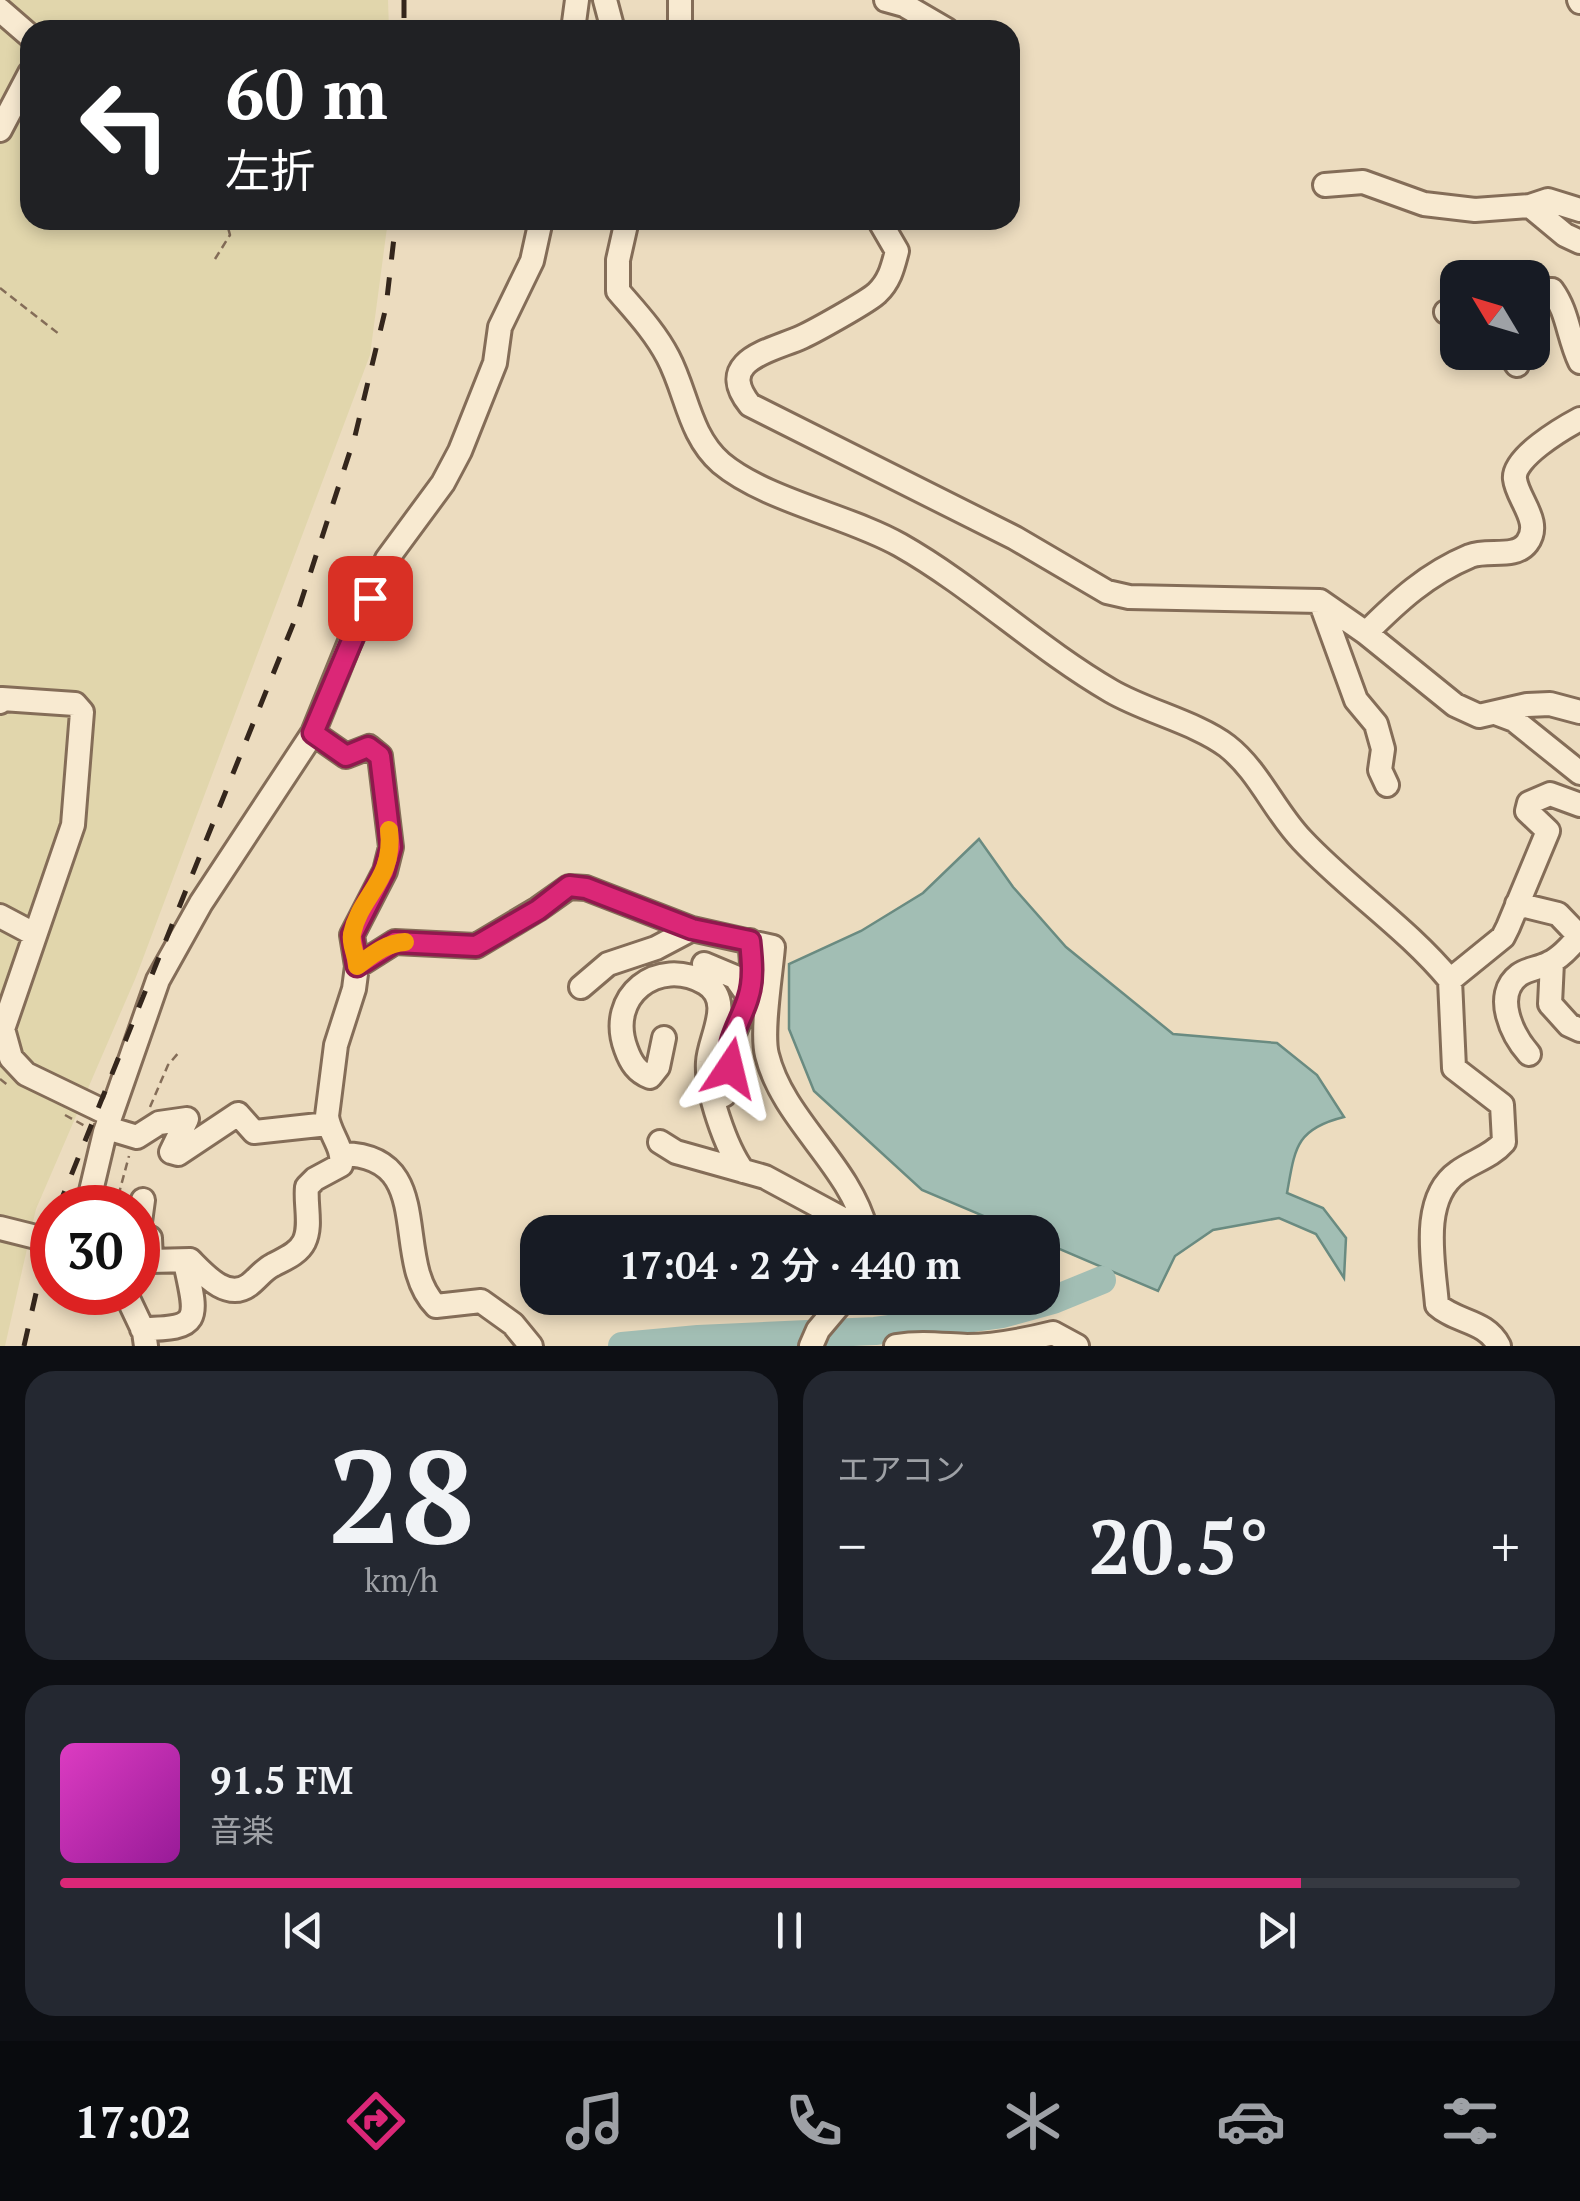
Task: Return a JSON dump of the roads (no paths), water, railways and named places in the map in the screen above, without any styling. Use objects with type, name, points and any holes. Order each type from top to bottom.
[{"type":"street","points":[[886,0],[904,5],[929,20]]},
{"type":"street","points":[[0,10],[20,27]]},
{"type":"street","points":[[0,130],[20,92]]},
{"type":"street","points":[[1325,186],[1364,182],[1424,204],[1475,210],[1530,206],[1548,200],[1580,210]]},
{"type":"street","points":[[1530,206],[1564,235],[1580,242]]},
{"type":"street","points":[[93,1185],[109,1121],[158,980],[201,902],[313,733],[348,644],[388,559],[443,482],[460,451],[495,364],[500,327],[532,261],[539,230]]},
{"type":"street","points":[[625,230],[618,260],[618,291],[658,340],[670,361],[700,441],[722,464],[752,482],[897,544],[1114,693],[1225,744],[1250,768],[1282,818],[1310,848],[1450,980],[1454,1068],[1502,1105],[1504,1142],[1496,1151],[1456,1172],[1435,1202],[1437,1305],[1448,1314],[1492,1332],[1499,1346]]},
{"type":"street","points":[[885,230],[897,251],[892,273],[876,294],[805,336],[748,360],[738,377],[740,393],[750,405],[1015,538],[1107,592],[1128,597],[1320,601],[1456,705],[1480,716],[1550,704],[1580,712]]},
{"type":"street","points":[[1550,290],[1565,308],[1567,332],[1580,362]]},
{"type":"street","points":[[1366,633],[1410,590],[1442,569],[1476,554],[1517,552],[1526,545],[1532,533],[1527,505],[1514,480],[1516,466],[1580,419]]},
{"type":"street","points":[[1320,601],[1356,700],[1376,724],[1383,748],[1380,770],[1387,785]]},
{"type":"street","points":[[0,702],[2,699],[75,704],[82,712],[73,824],[3,1029],[11,1058],[43,1084],[136,1137],[160,1123],[188,1119],[171,1152],[178,1154],[238,1114],[254,1132],[328,1124]]},
{"type":"street","points":[[1498,714],[1514,720],[1580,773]]},
{"type":"street","points":[[160,1261],[190,1260],[222,1288],[248,1286],[262,1271],[294,1254],[304,1242],[308,1225],[307,1187],[341,1165],[343,1154],[328,1124],[336,1045],[357,966],[352,935],[384,872],[391,847],[380,756],[368,747],[346,756],[313,733]]},
{"type":"street","points":[[1450,980],[1502,937],[1517,904],[1548,831],[1527,811],[1529,803],[1550,794],[1580,805]]},
{"type":"street","points":[[357,966],[395,942],[476,946],[538,910],[569,886],[586,888],[692,929],[772,947],[766,1052],[780,1089],[836,1170],[858,1215]]},
{"type":"street","points":[[1517,904],[1558,914],[1579,936],[1552,962],[1519,975],[1506,998],[1509,1026],[1529,1054]]},
{"type":"street","points":[[0,916],[34,934]]},
{"type":"street","points":[[580,987],[608,964],[656,948],[692,929]]},
{"type":"street","points":[[714,1099],[724,1095],[728,1084],[727,1055],[749,997],[750,941]]},
{"type":"street","points":[[1552,962],[1550,1004],[1569,1026],[1580,1030]]},
{"type":"street","points":[[704,964],[735,977],[749,997]]},
{"type":"street","points":[[664,1038],[658,1067],[650,1077],[640,1073],[629,1059],[620,1022],[622,1007],[632,994],[642,984],[672,976],[694,978],[709,986],[719,1013],[708,1062],[714,1099],[731,1155],[743,1171]]},
{"type":"street","points":[[660,1142],[676,1152],[764,1177],[836,1215]]},
{"type":"street","points":[[343,1154],[363,1154],[375,1159],[402,1188],[408,1204],[416,1274],[424,1294],[436,1306],[482,1301],[505,1317],[531,1346]]},
{"type":"street","points":[[0,1228],[30,1236]]},
{"type":"street","points":[[144,1338],[176,1329],[188,1323],[194,1314],[186,1267],[190,1260]]},
{"type":"street","points":[[811,1346],[831,1315]]},
{"type":"street","points":[[896,1346],[922,1342],[969,1346],[1010,1343],[1054,1333],[1077,1346]]},
{"type":"water","points":[[979,839],[1013,887],[1066,947],[1173,1034],[1277,1043],[1317,1075],[1344,1117],[1316,1128],[1300,1143],[1287,1193],[1323,1208],[1346,1238],[1344,1278],[1316,1234],[1279,1218],[1213,1230],[1175,1256],[1158,1291],[1060,1249],[1060,1215],[981,1215],[922,1190],[814,1091],[789,1029],[789,964],[861,931],[923,893]]},
{"type":"waterway","points":[[622,1346],[875,1331],[1002,1314],[1053,1300],[1102,1280]]},
{"type":"railway","points":[[404,0],[404,20]]},
{"type":"railway","points":[[67,1185],[296,617],[355,436],[386,307],[395,230]]},
{"type":"railway","points":[[24,1346],[31,1315]]}]
